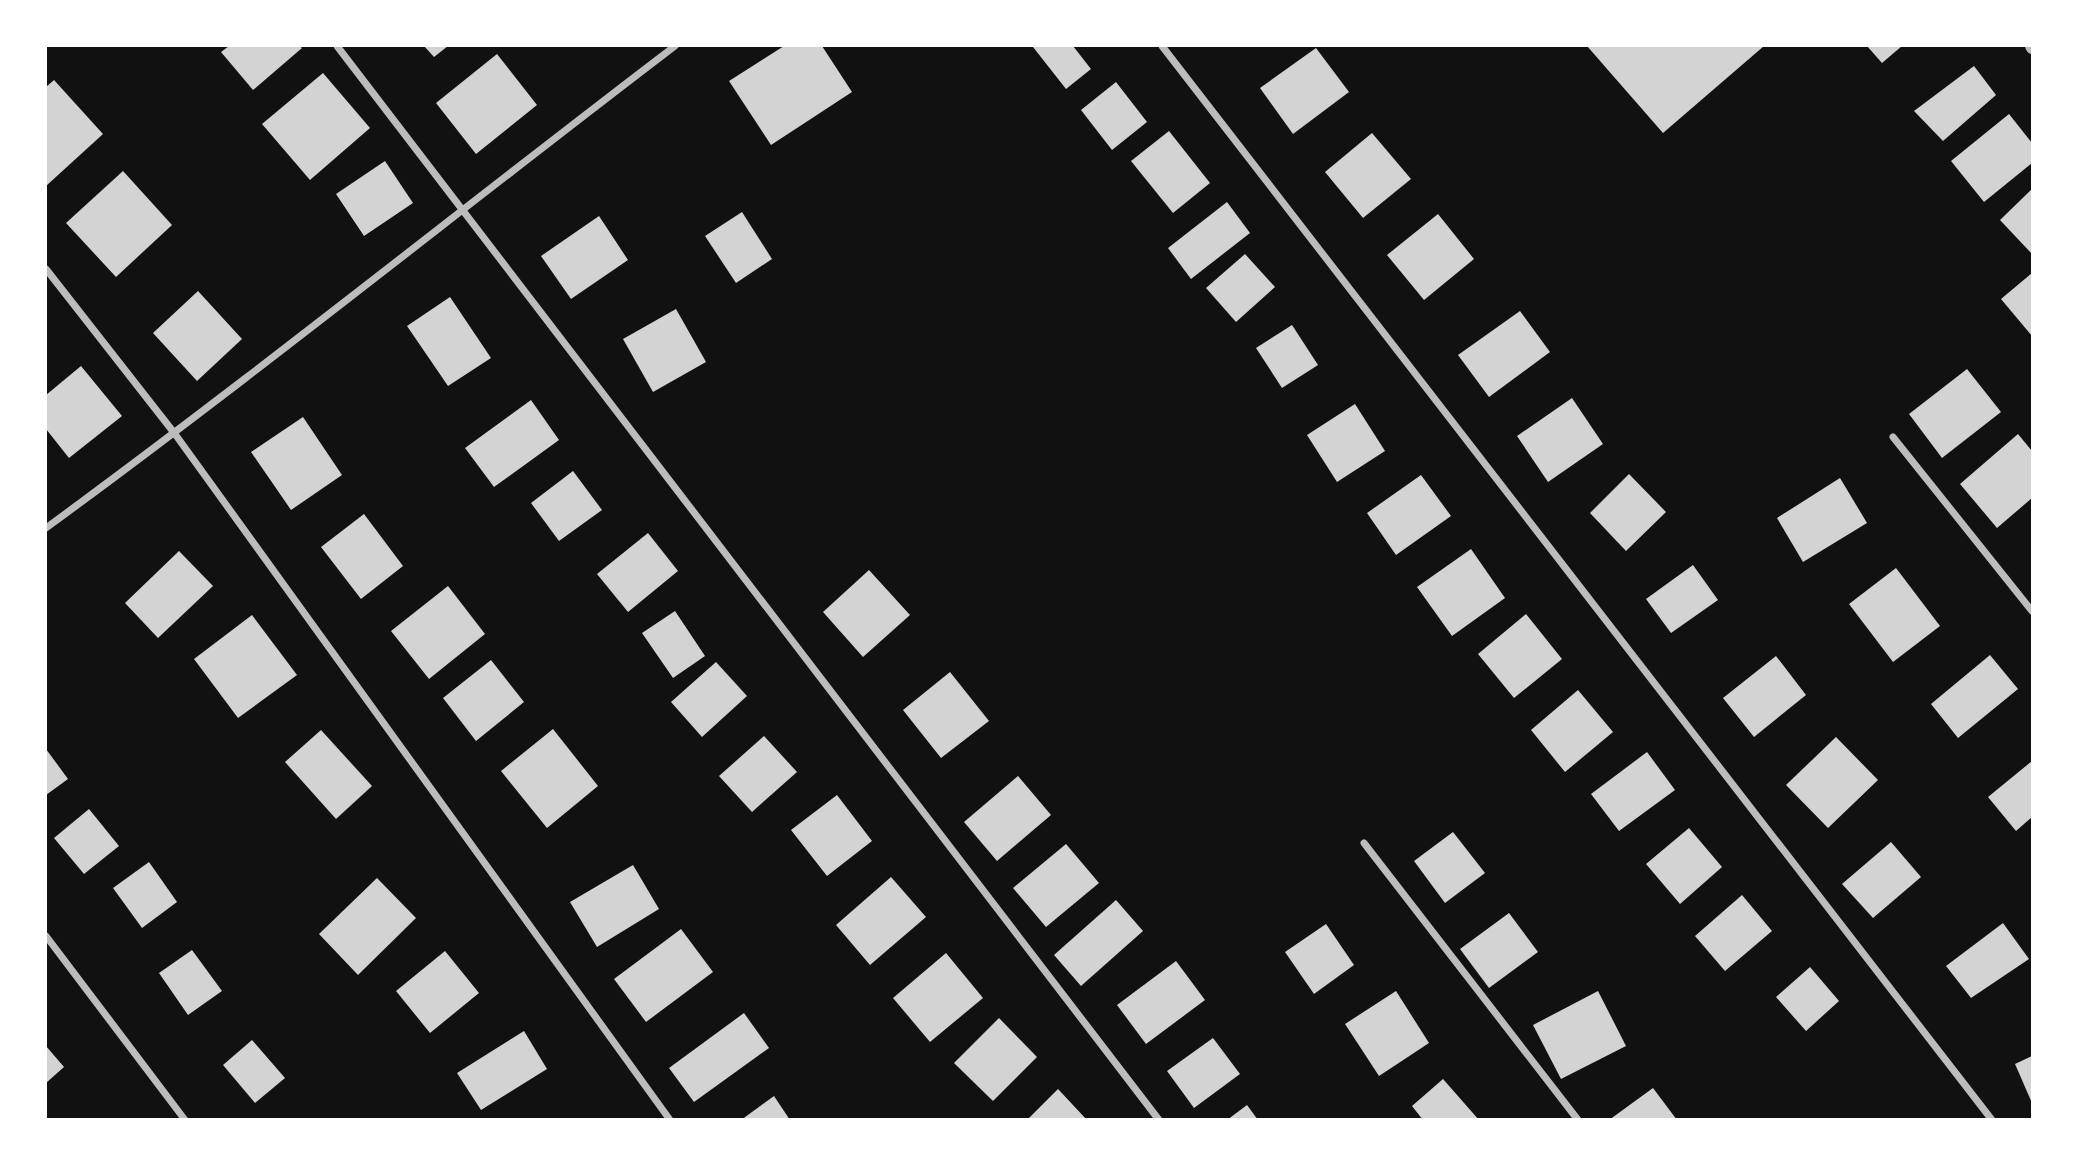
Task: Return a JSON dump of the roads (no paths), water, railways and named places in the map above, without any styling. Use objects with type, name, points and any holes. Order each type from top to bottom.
[{"type":"street","points":[[337,46],[1159,1119]]},
{"type":"street","points":[[46,528],[175,434],[675,46]]},
{"type":"street","points":[[1162,46],[1992,1119]]},
{"type":"street","points":[[46,269],[175,434],[670,1119]]},
{"type":"street","points":[[1893,437],[2032,611]]},
{"type":"street","points":[[1364,842],[1578,1119]]},
{"type":"street","points":[[46,936],[185,1119]]}]
